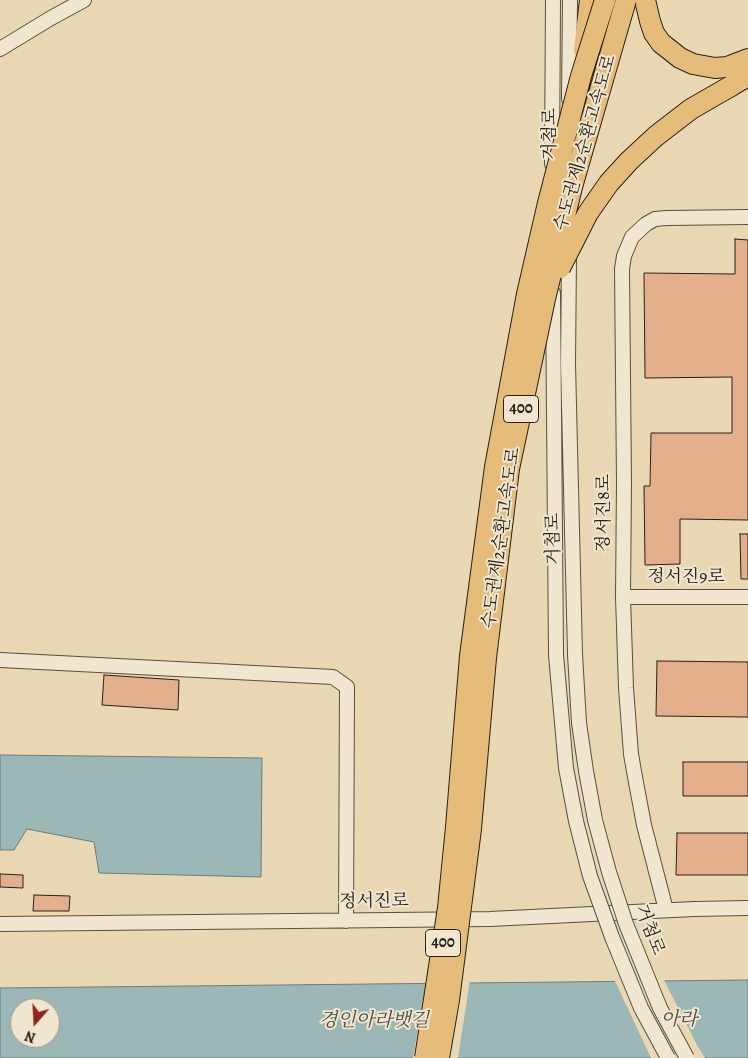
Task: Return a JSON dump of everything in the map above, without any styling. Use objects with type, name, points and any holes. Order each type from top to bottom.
[{"type":"highway","points":[[581,76],[590,0]]},
{"type":"highway","name":"수도권제2순환고속도로","points":[[425,1058],[448,908],[470,656],[495,467],[530,285],[548,203],[581,76],[606,0]]},
{"type":"highway","name":"수도권제2순환고속도로","points":[[439,1058],[471,829],[486,658],[509,468],[545,299],[572,187],[626,0]]},
{"type":"highway","points":[[645,0],[654,33],[661,43],[680,58],[693,64],[715,68],[728,67],[748,59]]},
{"type":"highway","points":[[545,299],[588,213],[609,182],[656,136],[691,109],[748,76]]},
{"type":"street","points":[[0,50],[50,18],[84,0]]},
{"type":"street","name":"거첨로","points":[[553,0],[556,656],[566,768],[576,821],[590,876],[641,1008],[668,1058]]},
{"type":"street","name":"거첨로","points":[[570,0],[568,364],[575,654],[579,722],[595,820],[609,872],[626,924],[660,1008],[687,1058]]},
{"type":"street","name":"정서진8로","points":[[666,910],[644,825],[631,754],[626,688],[623,598],[622,269],[624,256],[632,237],[646,224],[655,220],[667,218],[748,217]]},
{"type":"street","name":"정서진9로","points":[[623,598],[748,596]]},
{"type":"street","points":[[0,660],[333,677],[346,687],[346,921]]},
{"type":"street","name":"정서진로","points":[[0,924],[490,919],[748,908]]},
{"type":"water","points":[[0,755],[262,758],[261,877],[99,873],[94,842],[27,829],[14,850],[0,850]]},
{"type":"water","name":"아라","points":[[748,980],[748,1058],[0,1058],[0,988]]},
{"type":"pier","points":[[663,978],[705,1058],[651,1058],[614,979]]},
{"type":"pier","points":[[470,980],[458,1058],[413,1058],[426,981]]},
{"type":"building","points":[[735,239],[748,240],[748,520],[680,519],[680,564],[645,565],[644,486],[650,486],[651,433],[732,433],[732,377],[645,378],[644,273],[735,274]]},
{"type":"building","points":[[740,534],[748,534],[748,579],[741,579]]},
{"type":"building","points":[[657,661],[748,662],[748,717],[656,716]]},
{"type":"building","points":[[104,675],[179,680],[178,710],[102,705]]},
{"type":"building","points":[[683,762],[748,762],[748,796],[683,796]]},
{"type":"building","points":[[677,833],[748,833],[748,875],[676,875]]},
{"type":"building","points":[[0,874],[23,875],[23,888],[0,887]]},
{"type":"building","points":[[34,895],[70,896],[69,911],[33,911]]},
{"type":"water label","name":"경인아라뱃길","points":[[374,1021]]}]
